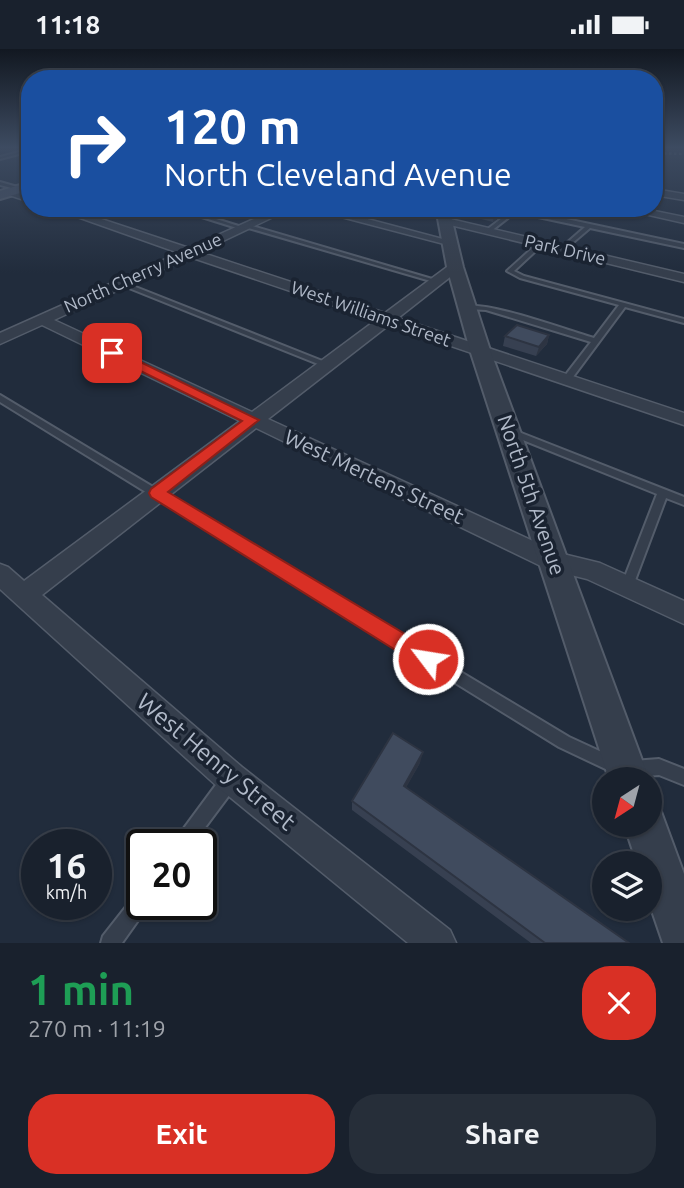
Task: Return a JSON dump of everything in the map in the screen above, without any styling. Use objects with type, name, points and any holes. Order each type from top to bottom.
[{"type":"street","points":[[663,192],[684,197]]},
{"type":"street","points":[[663,216],[684,220]]},
{"type":"street","name":"West Williams Street","points":[[84,217],[680,417]]},
{"type":"street","name":"North Cherry Avenue","points":[[0,338],[267,217]]},
{"type":"street","name":"Park Drive","points":[[345,217],[445,244],[488,231],[684,278]]},
{"type":"street","points":[[24,595],[385,319],[445,244]]},
{"type":"street","name":"North 5th Avenue","points":[[445,244],[625,767]]},
{"type":"street","name":"West Mertens Street","points":[[42,320],[555,562],[592,571],[684,613]]},
{"type":"street","points":[[680,417],[684,398]]},
{"type":"street","name":"West Henry Street","points":[[0,574],[231,778],[437,943]]},
{"type":"street","points":[[649,837],[684,938]]},
{"type":"lane","points":[[208,217],[245,227],[445,244]]},
{"type":"lane","points":[[488,231],[511,217]]},
{"type":"lane","points":[[544,217],[684,246]]},
{"type":"lane","points":[[564,249],[589,226]]},
{"type":"lane","points":[[540,244],[510,271],[522,277],[684,321]]},
{"type":"lane","points":[[121,283],[326,364]]},
{"type":"lane","points":[[567,379],[623,305]]},
{"type":"lane","points":[[467,307],[487,308],[595,341]]},
{"type":"lane","points":[[0,398],[564,742],[613,767]]},
{"type":"lane","points":[[509,431],[684,501]]},
{"type":"lane","points":[[627,587],[663,493]]},
{"type":"lane","points":[[662,768],[684,777]]},
{"type":"lane","points":[[194,829],[231,778]]},
{"type":"lane","points":[[110,943],[127,920]]},
{"type":"building","points":[[517,325],[549,335],[539,347],[505,336]]},
{"type":"building","points":[[393,733],[423,752],[404,786],[592,917],[592,921],[597,921],[629,943],[545,943],[352,801]]},
{"type":"route","points":[[112,353],[252,420],[157,493],[428,659]]}]
